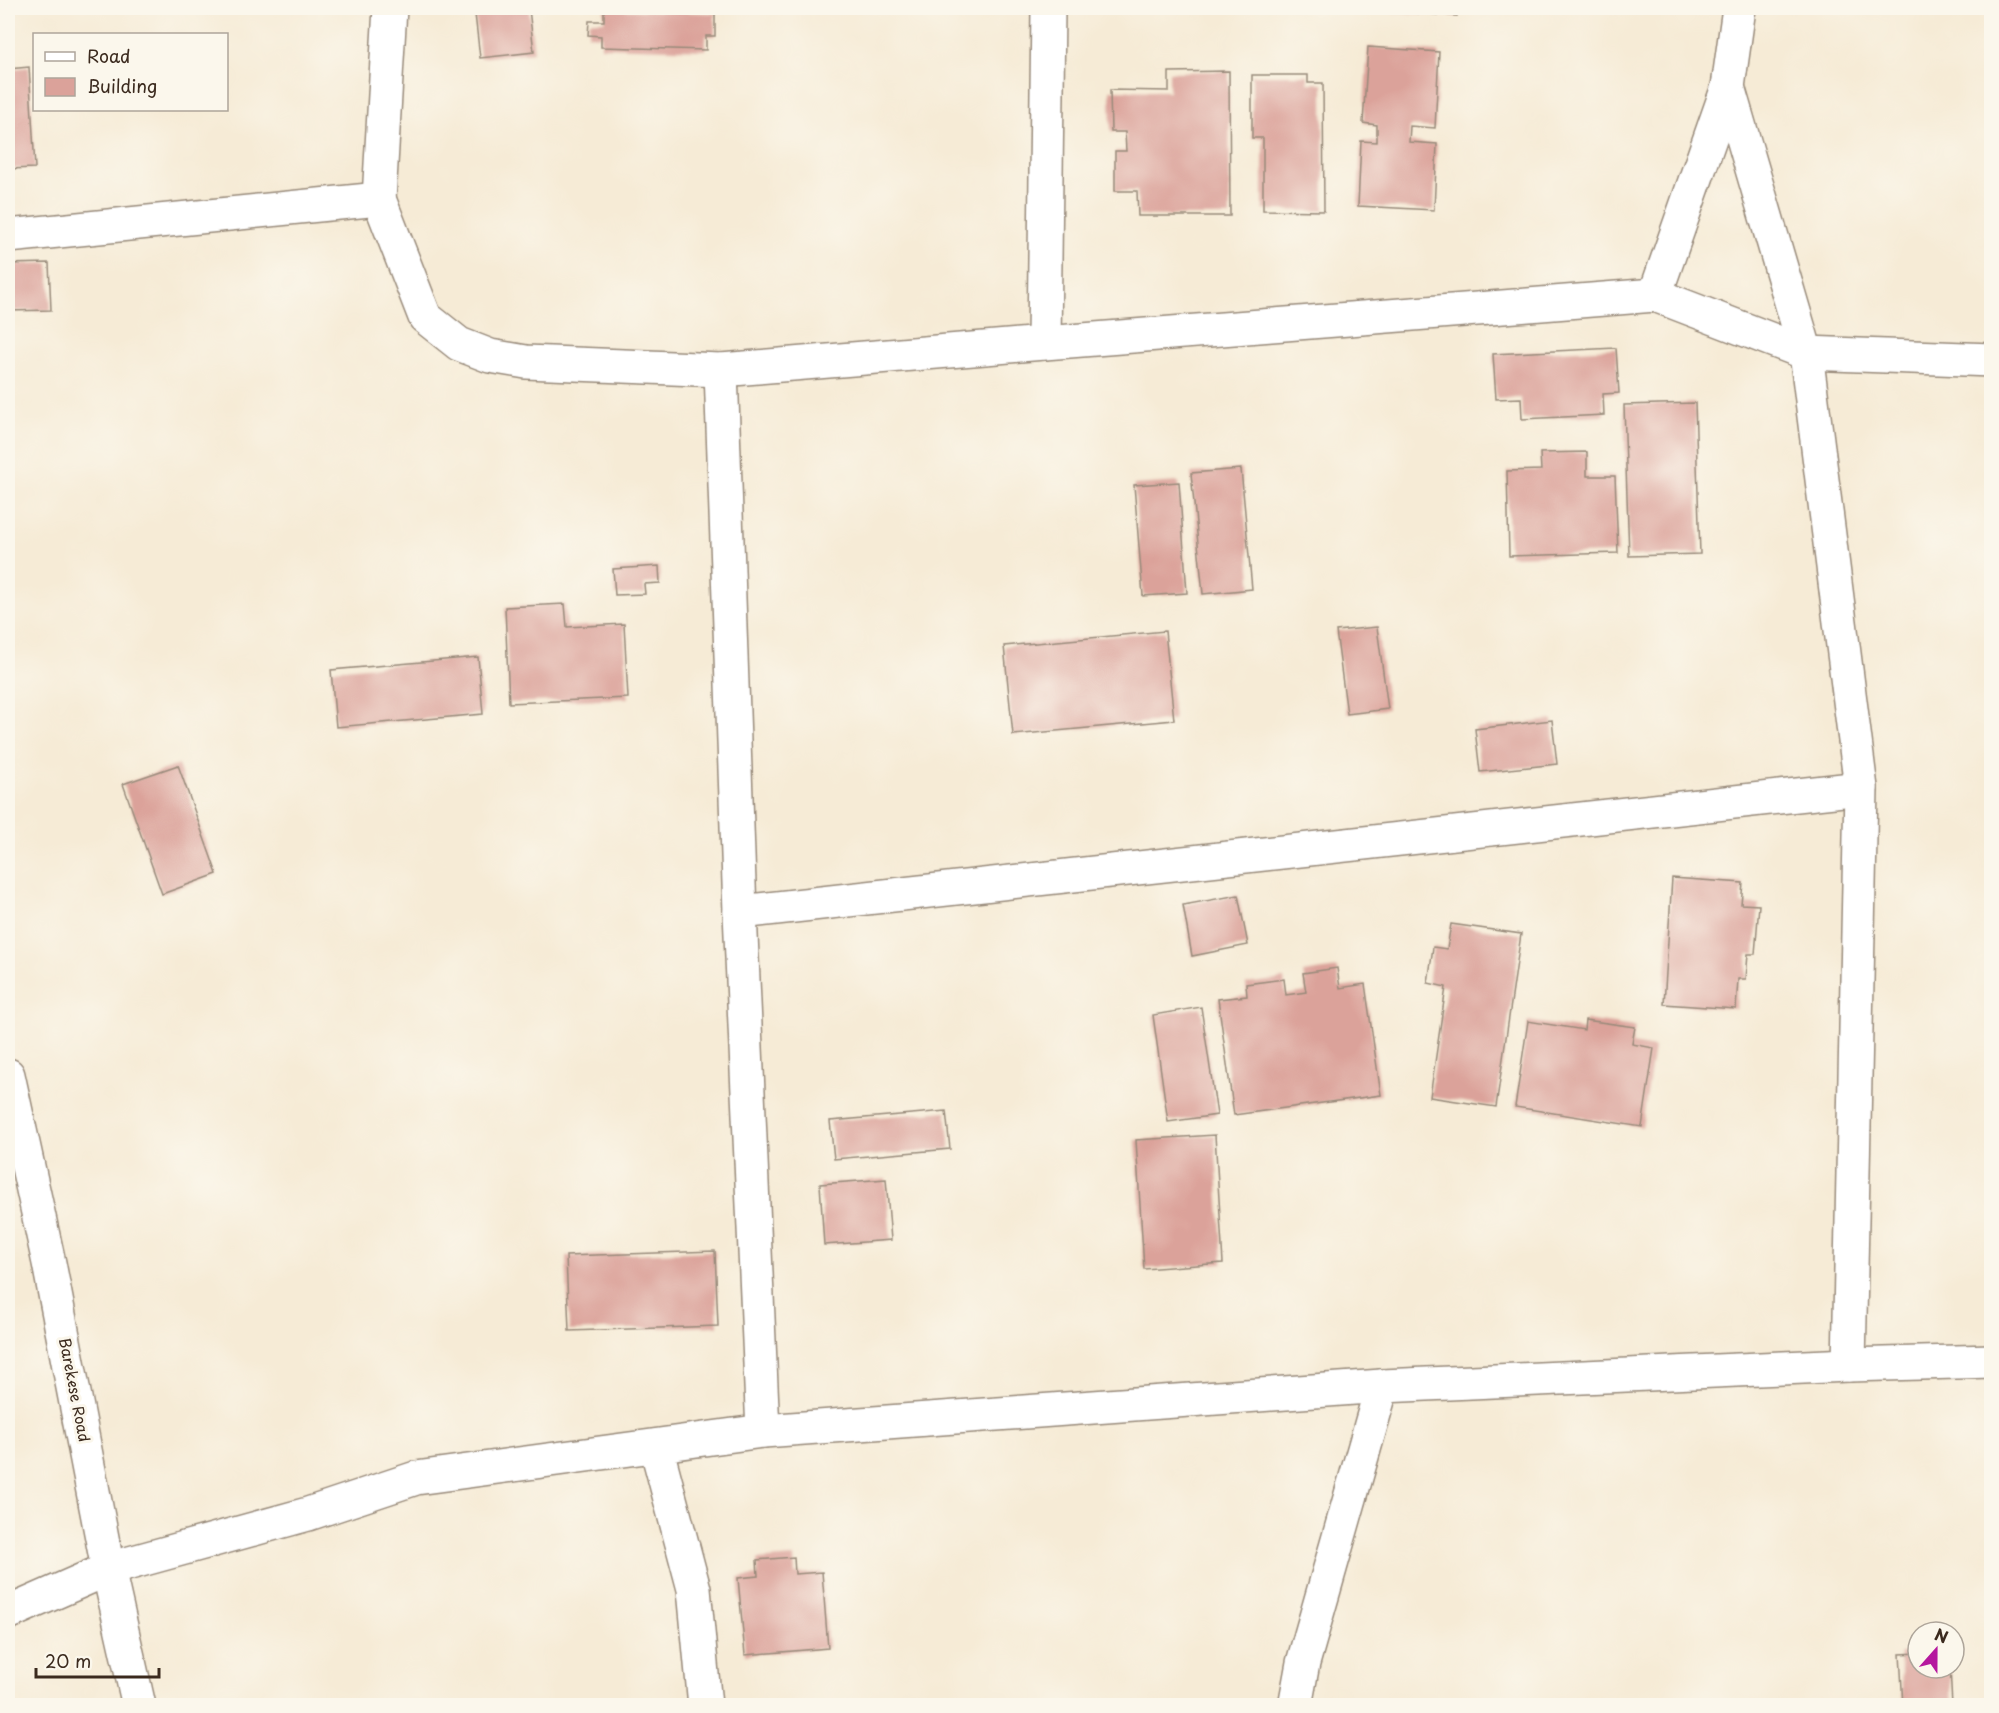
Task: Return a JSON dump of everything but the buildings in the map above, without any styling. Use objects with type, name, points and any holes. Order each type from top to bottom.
[{"type":"street","points":[[390,8],[379,199],[425,317],[459,344],[490,356],[526,362],[721,370],[1655,295],[1806,353],[1992,360]]},
{"type":"street","points":[[1044,343],[1048,8]]},
{"type":"street","points":[[1655,295],[1728,87],[1739,8]]},
{"type":"street","points":[[1728,87],[1806,353],[1861,788],[1849,1365]]},
{"type":"street","points":[[8,236],[379,199]]},
{"type":"street","points":[[721,370],[740,912],[764,1431]]},
{"type":"street","points":[[740,912],[1861,788]]},
{"type":"street","name":"Barekese Road","points":[[8,1075],[49,1263],[108,1569],[139,1706]]},
{"type":"street","points":[[8,1614],[108,1569],[308,1514],[416,1479],[764,1431],[1382,1386],[1849,1365],[1992,1361]]},
{"type":"street","points":[[1294,1706],[1303,1663],[1382,1386]]},
{"type":"street","points":[[656,1446],[694,1589],[705,1706]]}]
